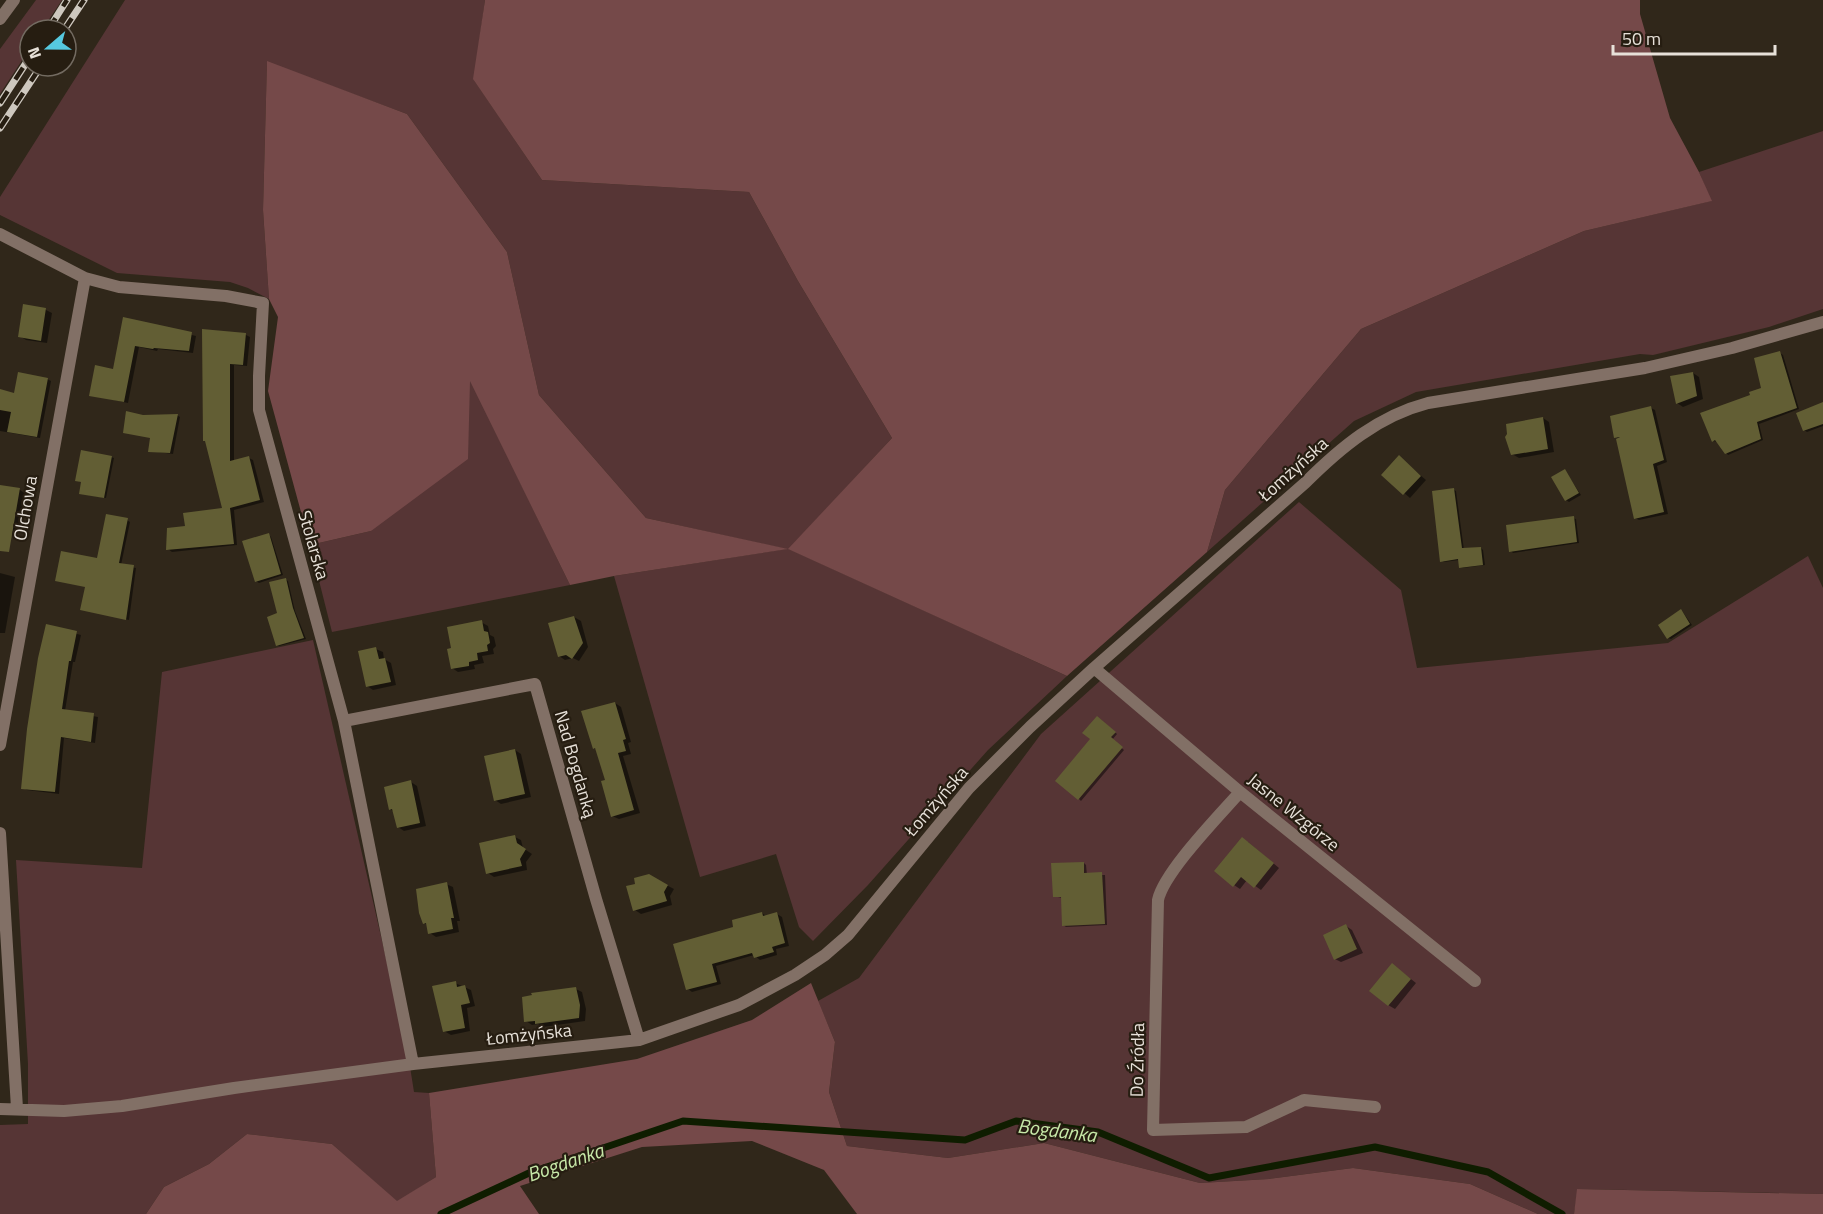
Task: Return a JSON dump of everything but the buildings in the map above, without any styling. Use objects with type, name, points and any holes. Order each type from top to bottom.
[{"type":"street","points":[[0,19],[14,0]]},
{"type":"street","name":"Stolarska","points":[[0,234],[86,278],[119,287],[226,297],[263,303],[259,410],[344,721],[413,1064]]},
{"type":"street","name":"Olchowa","points":[[0,745],[86,278]]},
{"type":"street","name":"Łomżyńska","points":[[0,1109],[64,1111],[122,1106],[234,1088],[413,1064],[639,1040],[739,1005],[795,975],[825,955],[848,934],[969,788],[1030,727],[1363,432],[1394,414],[1428,403],[1645,368],[1732,348],[1823,322]]},
{"type":"street","name":"Jasne Wzgórze","points":[[1094,668],[1240,792],[1475,981]]},
{"type":"street","name":"Nad Bogdanką","points":[[344,721],[536,684],[596,899],[639,1040]]},
{"type":"street","name":"Do Źródła","points":[[1240,792],[1173,871],[1160,890],[1153,1130],[1246,1126],[1304,1100],[1375,1107]]},
{"type":"street","points":[[0,833],[17,1108]]},
{"type":"shaded area","points":[[36,0],[62,0],[50,18],[23,18]]},
{"type":"shaded area","points":[[125,0],[485,0],[474,80],[542,180],[749,192],[798,281],[892,438],[789,549],[1067,676],[988,750],[868,885],[813,941],[799,927],[776,854],[700,877],[614,576],[786,549],[646,518],[539,395],[507,252],[407,114],[267,62],[263,210],[269,299],[230,282],[117,273],[0,215],[0,197],[76,78],[78,78],[78,74]]},
{"type":"shaded area","points":[[485,0],[1640,0],[1640,14],[1670,118],[1712,201],[1584,231],[1361,329],[1225,490],[1207,552],[1067,676],[788,549],[892,438],[798,281],[749,192],[542,180],[473,79]]},
{"type":"shaded area","points":[[18,24],[18,66],[0,94],[0,49]]},
{"type":"shaded area","points":[[267,61],[407,114],[507,252],[539,395],[646,518],[788,549],[570,585],[470,381],[468,459],[371,531],[310,545],[268,391],[278,317],[269,299],[263,210]]},
{"type":"shaded area","points":[[1823,131],[1823,309],[1769,327],[1653,355],[1640,354],[1416,392],[1354,421],[1207,552],[1225,490],[1361,329],[1584,231],[1711,201],[1699,172]]},
{"type":"shaded area","points":[[470,379],[570,585],[332,632],[310,545],[371,531]]},
{"type":"shaded area","points":[[1299,502],[1401,590],[1417,668],[1668,643],[1808,556],[1823,588],[1823,1194],[1578,1189],[1574,1214],[1538,1214],[1470,1184],[1353,1168],[1269,1179],[1200,1183],[1044,1143],[948,1158],[847,1146],[829,1092],[835,1042],[818,1001],[859,978],[1041,734]]},
{"type":"shaded area","points":[[313,640],[408,1054],[414,1092],[429,1093],[436,1177],[397,1202],[332,1144],[247,1134],[209,1164],[164,1187],[146,1214],[0,1214],[0,1125],[28,1124],[28,1064],[16,860],[142,868],[162,672]]},
{"type":"shaded area","points":[[811,983],[835,1042],[829,1092],[847,1146],[948,1158],[1044,1143],[1200,1183],[1269,1179],[1353,1168],[1470,1184],[1538,1214],[857,1214],[824,1170],[752,1141],[642,1147],[520,1186],[539,1214],[146,1214],[164,1187],[209,1164],[247,1134],[332,1144],[397,1201],[436,1177],[429,1093],[637,1059],[752,1020]]},
{"type":"shaded area","points":[[1577,1189],[1823,1194],[1823,1214],[1574,1214]]},
{"type":"waterway","name":"Bogdanka","points":[[441,1214],[529,1173],[683,1121],[965,1140],[1016,1121],[1098,1132],[1209,1178],[1375,1147],[1488,1172],[1562,1214]]},
{"type":"railway","points":[[56,18],[67,0]]},
{"type":"railway","points":[[72,18],[84,0]]},
{"type":"railway","points":[[0,103],[18,75]]},
{"type":"railway","points":[[0,128],[33,78]]}]
